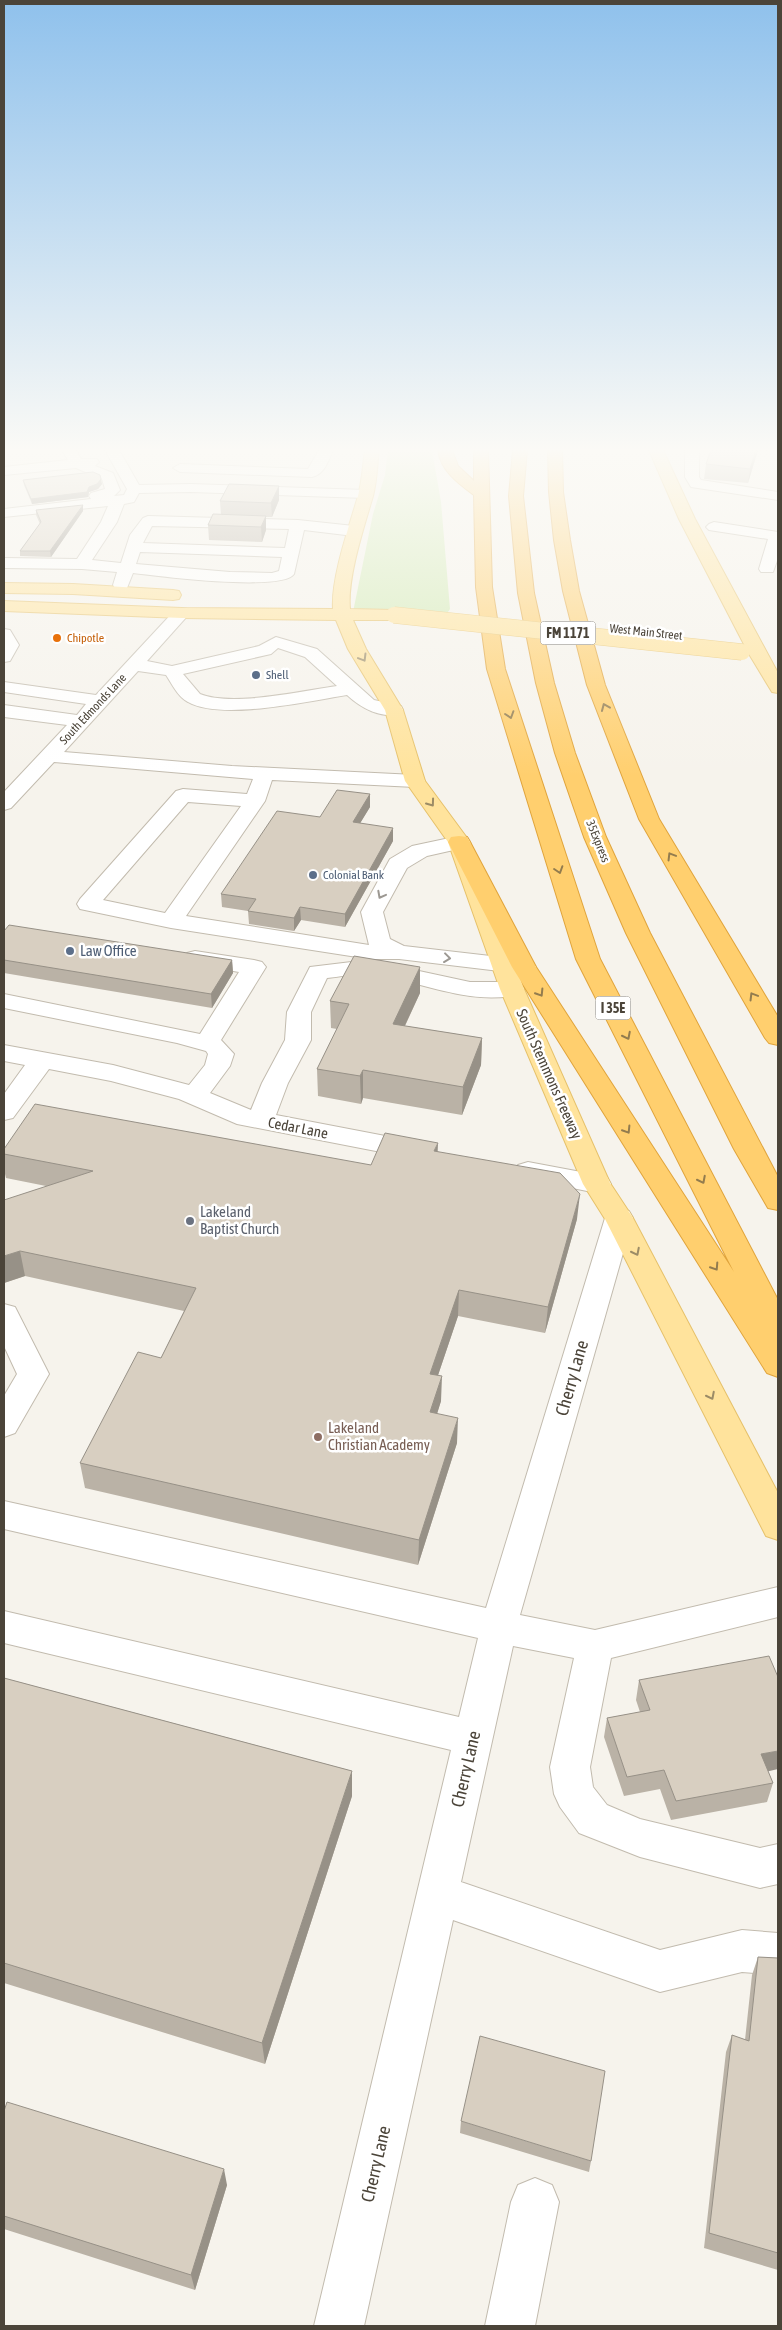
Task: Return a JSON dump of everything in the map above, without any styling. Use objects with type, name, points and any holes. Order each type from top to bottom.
[{"type":"highway","name":"I 35E","points":[[484,559],[487,628],[496,669],[588,959],[778,1329]]},
{"type":"highway","name":"35Express","points":[[522,559],[526,593],[545,683],[565,754],[596,837],[638,933],[748,1149],[778,1201]]},
{"type":"highway","points":[[565,559],[571,591],[596,685],[649,819],[778,1038]]},
{"type":"highway","points":[[459,842],[513,973],[778,1365]]},
{"type":"main road","points":[[349,559],[345,578],[337,588],[332,602],[357,649],[394,710],[415,782],[459,842]]},
{"type":"main road","points":[[708,559],[727,592],[748,648],[778,688]]},
{"type":"main road","points":[[4,588],[188,596]]},
{"type":"main road","name":"West Main Street","points":[[208,597],[285,602],[332,602],[778,652]]},
{"type":"main road","points":[[285,602],[332,602]]},
{"type":"main road","name":"West Main Street","points":[[4,606],[182,613],[332,602]]},
{"type":"main road","name":"West Main Street","points":[[748,648],[778,661]]},
{"type":"main road","name":"South Stemmons Freeway","points":[[513,973],[598,1184],[618,1218],[778,1526]]},
{"type":"street","points":[[82,564],[85,559]]},
{"type":"street","points":[[118,592],[130,559]]},
{"type":"street","points":[[4,563],[82,564],[230,577],[273,578],[286,574],[289,559]]},
{"type":"street","name":"South Edmonds Lane","points":[[4,804],[11,788],[49,756],[182,613]]},
{"type":"street","points":[[4,634],[10,645],[4,657]]},
{"type":"street","points":[[135,665],[172,671],[265,650],[276,642],[311,653],[368,704],[394,710]]},
{"type":"street","points":[[172,671],[193,698],[203,702],[248,703],[352,689]]},
{"type":"street","points":[[4,687],[100,701]]},
{"type":"street","points":[[4,711],[82,721]]},
{"type":"street","points":[[49,756],[265,773],[415,782]]},
{"type":"street","points":[[171,921],[255,801],[265,773]]},
{"type":"street","points":[[255,801],[182,795],[88,904],[171,921],[325,946],[370,952],[399,952],[513,973]]},
{"type":"street","points":[[399,952],[379,943],[372,912],[393,872],[398,864],[420,851],[459,842]]},
{"type":"street","points":[[178,955],[254,967],[207,1043]]},
{"type":"street","points":[[260,1120],[275,1083],[298,1040],[299,1012],[318,972],[368,967],[470,989],[513,973]]},
{"type":"street","points":[[4,1001],[157,1030],[215,1046],[221,1054],[217,1066],[194,1096]]},
{"type":"street","name":"Cedar Lane","points":[[4,1054],[113,1073],[194,1096],[238,1116],[443,1155]]},
{"type":"street","points":[[4,1112],[42,1060]]},
{"type":"street","points":[[501,1166],[598,1184]]},
{"type":"street","name":"Cherry Lane","points":[[339,2326],[499,1627],[618,1218]]},
{"type":"street","points":[[4,1315],[33,1374],[4,1424]]},
{"type":"street","points":[[4,1514],[499,1627],[595,1646],[778,1602]]},
{"type":"street","points":[[4,1628],[474,1738]]},
{"type":"street","points":[[595,1646],[570,1767],[574,1794],[593,1818],[649,1841],[760,1868],[778,1864]]},
{"type":"street","points":[[438,1894],[660,1972],[742,1951],[778,1954]]},
{"type":"street","points":[[510,2326],[535,2202]]},
{"type":"green space","points":[[364,559],[446,559],[450,609],[441,622],[353,612]]},
{"type":"building","points":[[337,790],[370,794],[353,822],[393,828],[345,914],[300,907],[294,918],[248,911],[256,899],[221,894],[277,811],[320,817]]},
{"type":"building","points":[[9,925],[232,960],[211,994],[4,960],[4,931]]},
{"type":"building","points":[[354,956],[420,967],[393,1024],[482,1038],[463,1087],[363,1070],[360,1076],[317,1069],[349,1004],[330,1001]]},
{"type":"building","points":[[35,1104],[371,1165],[385,1133],[438,1143],[434,1151],[560,1173],[580,1194],[548,1307],[459,1290],[430,1374],[442,1376],[430,1412],[458,1418],[419,1540],[80,1463],[138,1352],[161,1358],[196,1288],[20,1251],[4,1256],[4,1200],[93,1171],[4,1154],[4,1149]]},
{"type":"building","points":[[769,1656],[778,1677],[778,1751],[761,1754],[773,1783],[676,1801],[664,1770],[627,1777],[607,1718],[650,1710],[639,1680]]},
{"type":"building","points":[[4,1678],[352,1771],[262,2043],[4,1963]]},
{"type":"building","points":[[758,1957],[778,1958],[778,2253],[709,2233],[732,2035],[749,2041]]},
{"type":"building","points":[[480,2036],[605,2071],[591,2161],[461,2121]]},
{"type":"building","points":[[7,2102],[224,2169],[191,2275],[4,2216],[4,2111]]},
{"type":"place","name":"Chipotle","points":[[57,638]]},
{"type":"place","name":"Shell","points":[[256,675]]},
{"type":"place","name":"Colonial Bank","points":[[313,875]]},
{"type":"place","name":"Law Office","points":[[70,951]]},
{"type":"place","name":"Lakeland Baptist Church","points":[[190,1221]]},
{"type":"place","name":"Lakeland Christian Academy","points":[[318,1437]]}]
